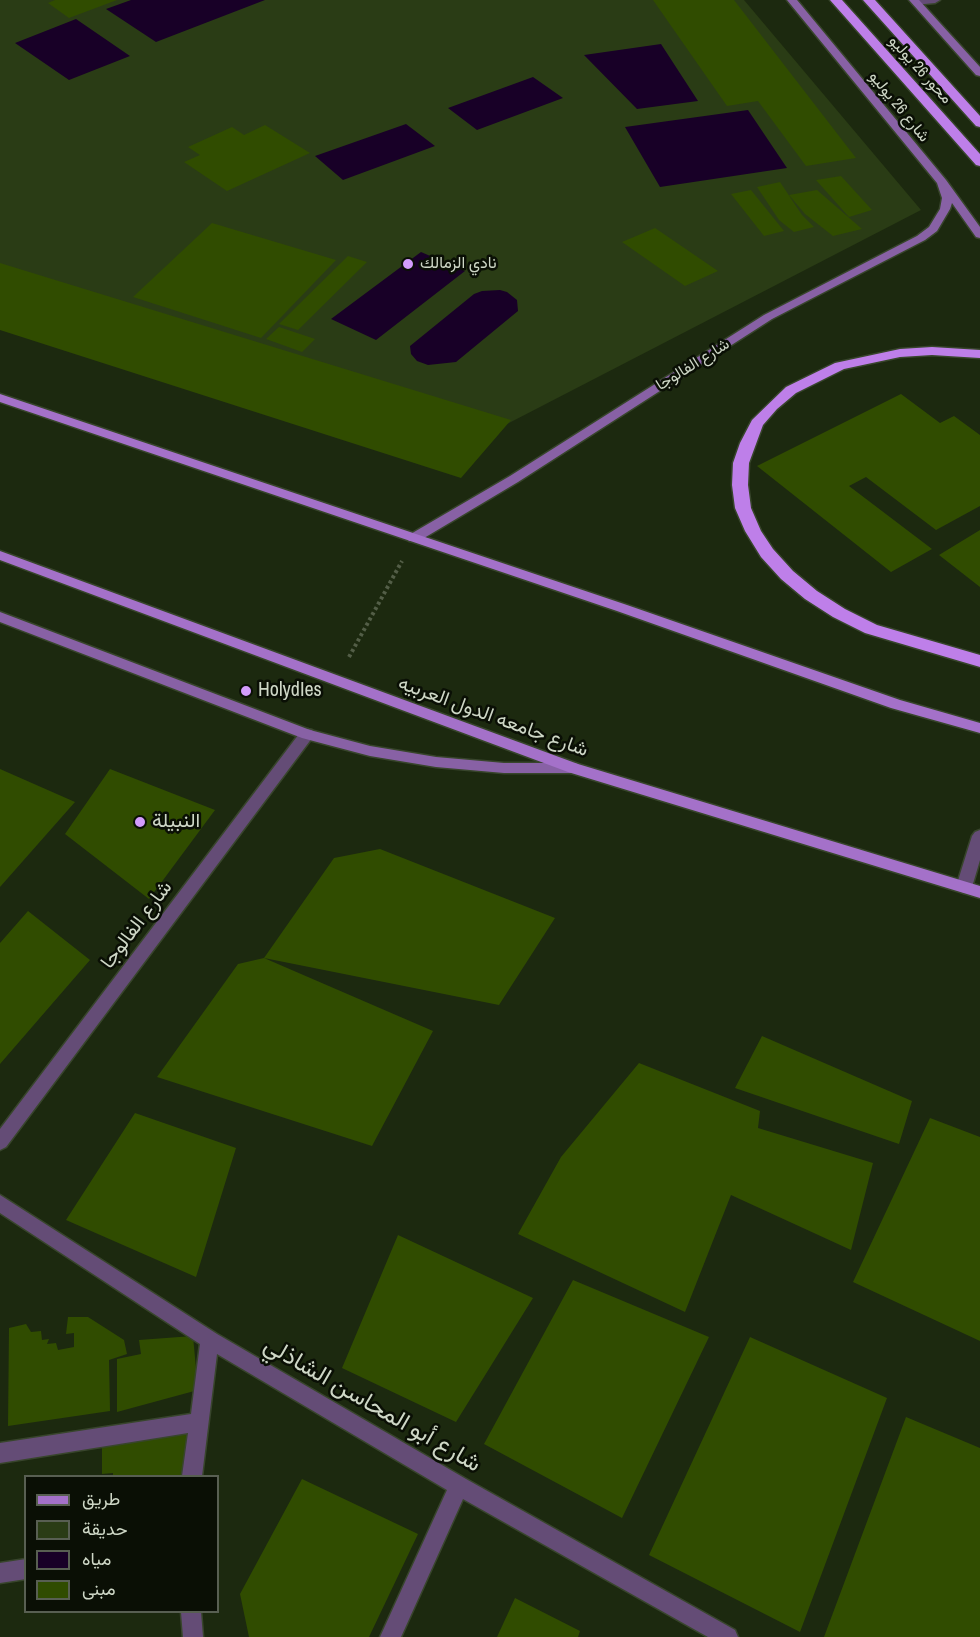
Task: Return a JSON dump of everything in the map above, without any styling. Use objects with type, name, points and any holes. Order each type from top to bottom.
[{"type":"highway","name":"محور 26 يوليو","points":[[836,0],[980,162]]},
{"type":"highway","name":"محور 26 يوليو","points":[[869,0],[980,123]]},
{"type":"highway","points":[[980,354],[932,351],[900,353],[840,366],[814,377],[778,401],[757,423],[747,443],[741,463],[740,485],[743,508],[753,531],[767,553],[787,575],[820,601],[871,629],[980,661]]},
{"type":"main road","points":[[0,398],[896,704],[980,728]]},
{"type":"main road","name":"شارع جامعه الدول العربيه","points":[[0,555],[573,768],[980,892]]},
{"type":"street","name":"شارع 26 يوليو","points":[[792,0],[942,182],[980,235]]},
{"type":"street","points":[[915,1],[935,0]]},
{"type":"street","points":[[915,1],[980,73]]},
{"type":"street","name":"شارع الفالوجا","points":[[414,538],[514,479],[768,317],[921,238],[933,229],[945,209],[946,198],[942,182]]},
{"type":"street","points":[[0,617],[307,734],[370,751],[436,762],[504,768],[573,768]]},
{"type":"street","name":"شارع الفالوجا","points":[[0,1142],[307,734]]},
{"type":"street","points":[[964,887],[980,836]]},
{"type":"street","name":"شارع أبو المحاسن الشاذلي","points":[[0,1203],[210,1340],[459,1486],[728,1637]]},
{"type":"street","points":[[192,1475],[210,1340]]},
{"type":"street","points":[[0,1452],[198,1422]]},
{"type":"street","points":[[390,1637],[459,1486]]},
{"type":"street","points":[[0,1574],[24,1569]]},
{"type":"street","points":[[191,1613],[193,1637]]},
{"type":"path","points":[[336,680],[414,538]]},
{"type":"green space","name":"نادي الزمالك","points":[[0,0],[744,0],[921,210],[449,454],[0,318]]},
{"type":"water","points":[[131,0],[265,0],[156,42],[106,9]]},
{"type":"water","points":[[76,19],[130,56],[69,80],[15,43]]},
{"type":"water","points":[[661,44],[698,101],[637,109],[584,55]]},
{"type":"water","points":[[533,77],[563,98],[477,130],[448,108]]},
{"type":"water","points":[[748,110],[787,168],[660,187],[625,127]]},
{"type":"water","points":[[406,124],[435,146],[343,180],[315,156]]},
{"type":"water","points":[[421,252],[465,271],[376,340],[331,319]]},
{"type":"water","points":[[500,290],[507,292],[517,300],[518,311],[456,362],[428,365],[417,361],[411,354],[410,346],[474,294]]},
{"type":"building","points":[[55,0],[117,0],[69,18],[48,3]]},
{"type":"building","points":[[653,0],[734,0],[856,158],[806,166],[758,101],[727,106]]},
{"type":"building","points":[[265,125],[310,153],[227,191],[184,162],[200,155],[188,147],[232,127],[244,135]]},
{"type":"building","points":[[841,176],[872,210],[849,217],[816,180]]},
{"type":"building","points":[[780,182],[802,215],[814,227],[794,232],[779,220],[757,187]]},
{"type":"building","points":[[751,190],[784,231],[764,236],[731,194]]},
{"type":"building","points":[[817,190],[862,229],[833,236],[805,214],[789,195]]},
{"type":"building","points":[[212,223],[336,260],[261,338],[133,297]]},
{"type":"building","points":[[655,228],[718,271],[685,286],[622,242]]},
{"type":"building","points":[[348,256],[367,262],[298,330],[279,324]]},
{"type":"building","points":[[0,263],[511,420],[461,478],[0,330]]},
{"type":"building","points":[[279,327],[315,339],[302,352],[266,339]]},
{"type":"building","points":[[901,394],[940,423],[954,416],[980,435],[980,506],[936,530],[866,477],[849,486],[932,549],[891,572],[757,466]]},
{"type":"building","points":[[980,530],[980,587],[939,555]]},
{"type":"building","points":[[0,769],[75,802],[0,887]]},
{"type":"building","name":"النبيلة","points":[[110,769],[215,810],[149,899],[65,834]]},
{"type":"building","points":[[380,849],[555,918],[499,1005],[264,958],[334,858]]},
{"type":"building","points":[[28,911],[90,960],[0,1064],[0,943]]},
{"type":"building","points":[[264,958],[433,1031],[372,1146],[157,1077],[238,964]]},
{"type":"building","points":[[762,1036],[912,1101],[899,1144],[735,1088]]},
{"type":"building","points":[[639,1063],[760,1111],[758,1128],[873,1163],[851,1250],[731,1195],[685,1312],[518,1234],[561,1157]]},
{"type":"building","points":[[135,1113],[236,1148],[196,1277],[66,1220]]},
{"type":"building","points":[[930,1118],[980,1137],[980,1341],[853,1282]]},
{"type":"building","points":[[398,1235],[533,1298],[456,1422],[342,1368]]},
{"type":"building","points":[[573,1280],[709,1337],[622,1518],[484,1444]]},
{"type":"building","points":[[68,1317],[88,1317],[124,1340],[127,1354],[109,1360],[110,1411],[8,1426],[9,1328],[26,1324],[31,1332],[41,1331],[42,1340],[49,1339],[47,1344],[56,1343],[58,1350],[74,1347],[74,1333],[66,1334]]},
{"type":"building","points":[[193,1336],[198,1390],[117,1412],[117,1359],[141,1354],[139,1340]]},
{"type":"building","points":[[750,1337],[887,1398],[800,1632],[649,1555]]},
{"type":"building","points":[[906,1417],[980,1448],[980,1637],[824,1637]]},
{"type":"building","points":[[188,1430],[186,1475],[102,1474],[102,1440]]},
{"type":"building","points":[[302,1479],[418,1534],[369,1637],[249,1637],[240,1594]]},
{"type":"building","points":[[515,1598],[580,1631],[578,1637],[497,1637]]},
{"type":"place","name":"نادي الزمالك","points":[[408,264]]},
{"type":"place","name":"HolydIes","points":[[246,691]]},
{"type":"place","name":"النبيلة","points":[[140,822]]}]
